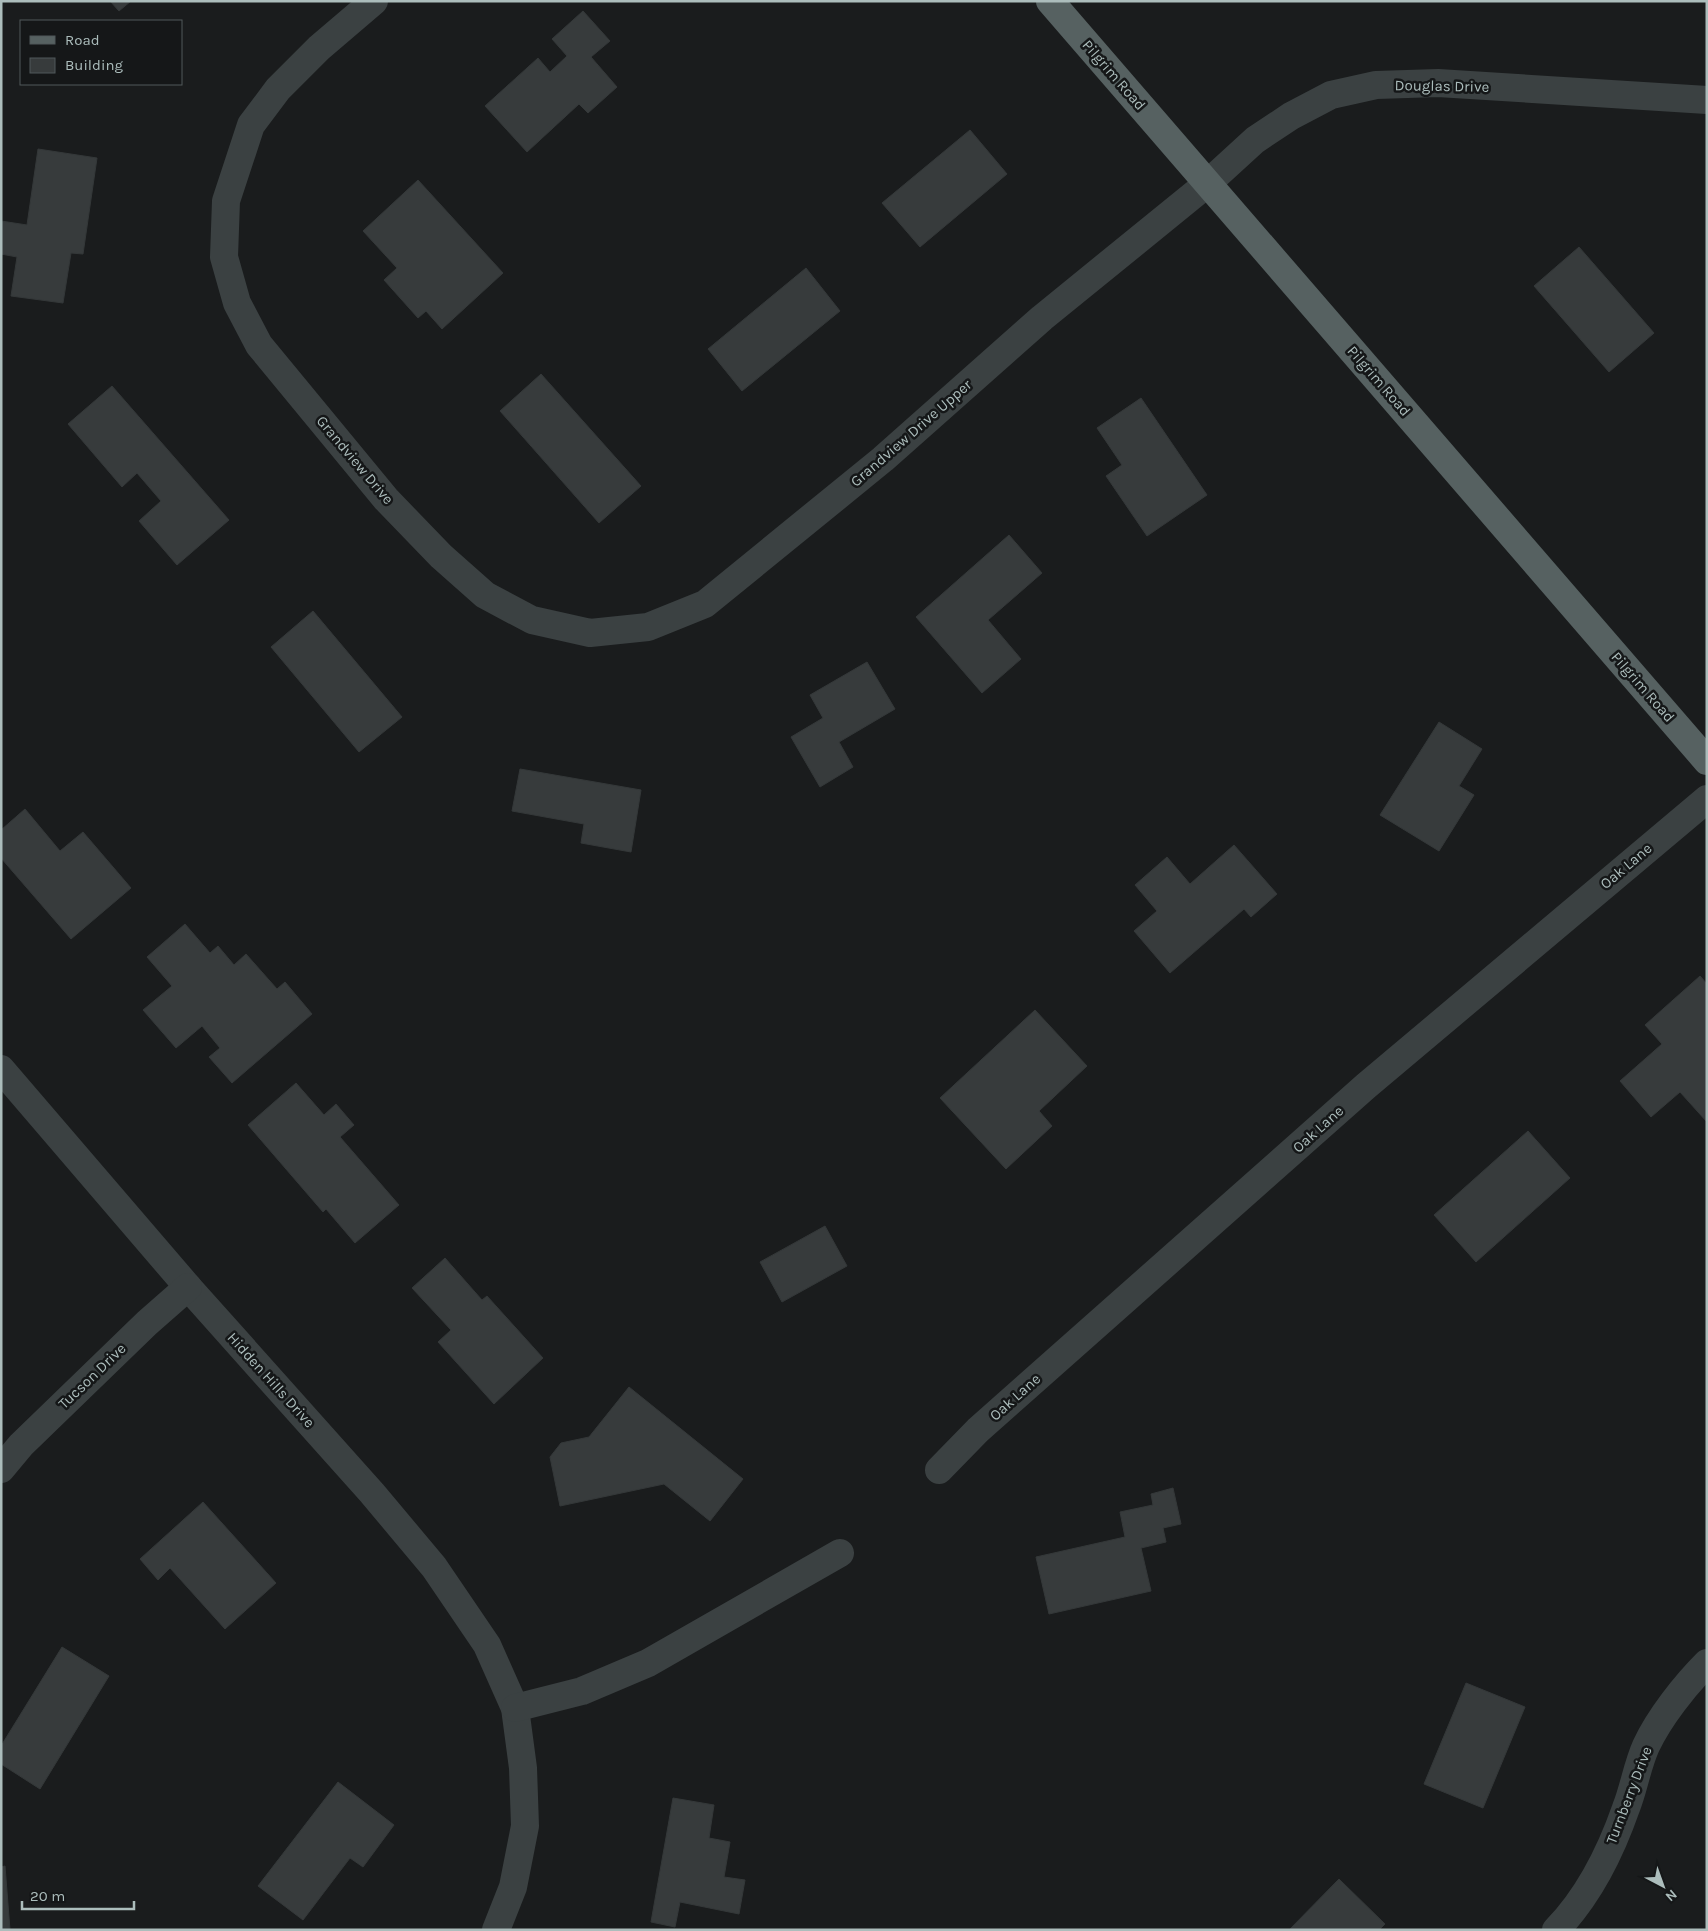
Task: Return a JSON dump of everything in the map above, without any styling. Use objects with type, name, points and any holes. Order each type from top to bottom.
[{"type":"main road","name":"Pilgrim Road","points":[[1050,1],[1707,761]]},
{"type":"street","name":"Grandview Drive","points":[[374,1],[312,55],[278,89],[251,125],[226,201],[224,257],[237,303],[259,345],[386,499],[441,556],[485,595],[532,620],[590,633]]},
{"type":"street","name":"Douglas Drive","points":[[1208,183],[1255,140],[1291,116],[1332,95],[1376,85],[1438,83],[1707,100]]},
{"type":"street","name":"Grandview Drive Upper","points":[[590,633],[648,627],[705,604],[883,459],[1042,318],[1208,183]]},
{"type":"street","name":"Oak Lane","points":[[939,1470],[978,1430],[1366,1086],[1707,799]]},
{"type":"street","name":"Hidden Hills Drive","points":[[1,1069],[188,1287],[372,1493],[434,1568],[487,1645],[515,1708],[523,1768],[525,1826],[513,1887],[496,1930]]},
{"type":"street","name":"Tucson Drive","points":[[1,1469],[21,1445],[147,1323],[188,1287]]},
{"type":"street","points":[[515,1708],[582,1692],[648,1663],[840,1553]]},
{"type":"street","name":"Turnberry Drive","points":[[1556,1930],[1570,1916],[1604,1859],[1626,1808],[1646,1746],[1685,1685],[1707,1664]]},
{"type":"building","points":[[110,1],[131,1],[119,11]]},
{"type":"building","points":[[583,11],[610,41],[591,57],[617,87],[588,113],[579,104],[527,152],[485,106],[538,58],[550,72],[567,56],[552,39]]},
{"type":"building","points":[[970,130],[1007,174],[920,247],[882,203]]},
{"type":"building","points":[[38,149],[97,158],[83,254],[71,253],[63,303],[11,296],[17,257],[1,254],[1,221],[27,225]]},
{"type":"building","points":[[418,180],[503,273],[442,329],[426,311],[418,318],[384,280],[397,268],[363,231]]},
{"type":"building","points":[[1579,247],[1654,333],[1609,372],[1534,286]]},
{"type":"building","points":[[806,268],[840,311],[742,391],[708,349]]},
{"type":"building","points":[[541,374],[641,486],[599,523],[500,411]]},
{"type":"building","points":[[112,386],[229,520],[177,565],[139,521],[161,501],[137,473],[122,487],[68,424]]},
{"type":"building","points":[[1141,398],[1207,495],[1147,536],[1106,476],[1122,465],[1097,428]]},
{"type":"building","points":[[1009,535],[1042,573],[988,620],[1021,659],[982,693],[916,617]]},
{"type":"building","points":[[313,611],[402,717],[359,752],[271,647]]},
{"type":"building","points":[[867,662],[895,709],[839,742],[853,767],[820,787],[791,737],[823,718],[810,695]]},
{"type":"building","points":[[1439,722],[1482,749],[1459,786],[1474,795],[1439,851],[1380,815]]},
{"type":"building","points":[[520,769],[641,790],[631,852],[581,843],[584,824],[512,811]]},
{"type":"building","points":[[25,809],[60,851],[83,832],[131,888],[71,939],[1,858],[1,830]]},
{"type":"building","points":[[1234,845],[1277,894],[1251,917],[1244,909],[1170,973],[1134,931],[1157,911],[1135,885],[1167,857],[1190,884]]},
{"type":"building","points":[[185,924],[210,953],[218,946],[234,965],[246,954],[277,989],[285,982],[312,1014],[232,1083],[209,1057],[220,1048],[202,1026],[176,1048],[143,1010],[172,986],[147,957]]},
{"type":"building","points":[[1700,976],[1707,984],[1707,1122],[1680,1092],[1651,1117],[1620,1081],[1662,1044],[1645,1025]]},
{"type":"building","points":[[1035,1010],[1087,1066],[1039,1111],[1052,1126],[1006,1169],[940,1098]]},
{"type":"building","points":[[296,1083],[324,1115],[336,1104],[354,1125],[340,1137],[399,1205],[355,1243],[326,1209],[323,1212],[248,1125]]},
{"type":"building","points":[[1528,1131],[1570,1178],[1476,1262],[1434,1215]]},
{"type":"building","points":[[825,1226],[847,1266],[782,1302],[760,1262]]},
{"type":"building","points":[[445,1258],[482,1300],[487,1296],[543,1358],[494,1404],[438,1342],[451,1330],[412,1288]]},
{"type":"building","points":[[629,1387],[743,1479],[710,1521],[664,1484],[560,1506],[550,1457],[561,1443],[589,1437]]},
{"type":"building","points":[[1173,1488],[1181,1524],[1163,1528],[1166,1542],[1141,1548],[1151,1591],[1049,1614],[1036,1557],[1125,1537],[1120,1512],[1153,1505],[1151,1494]]},
{"type":"building","points":[[203,1502],[276,1583],[225,1629],[170,1568],[158,1580],[140,1559]]},
{"type":"building","points":[[62,1647],[109,1676],[40,1789],[1,1764],[1,1746]]},
{"type":"building","points":[[1466,1683],[1525,1707],[1483,1808],[1424,1784]]},
{"type":"building","points":[[338,1782],[394,1825],[363,1867],[350,1858],[303,1920],[258,1886]]},
{"type":"building","points":[[673,1798],[714,1805],[709,1838],[730,1842],[724,1877],[745,1880],[739,1914],[680,1902],[675,1927],[651,1922]]},
{"type":"building","points":[[5,1866],[10,1930],[1,1930],[1,1867]]},
{"type":"building","points":[[1339,1879],[1385,1924],[1379,1930],[1289,1930]]}]
